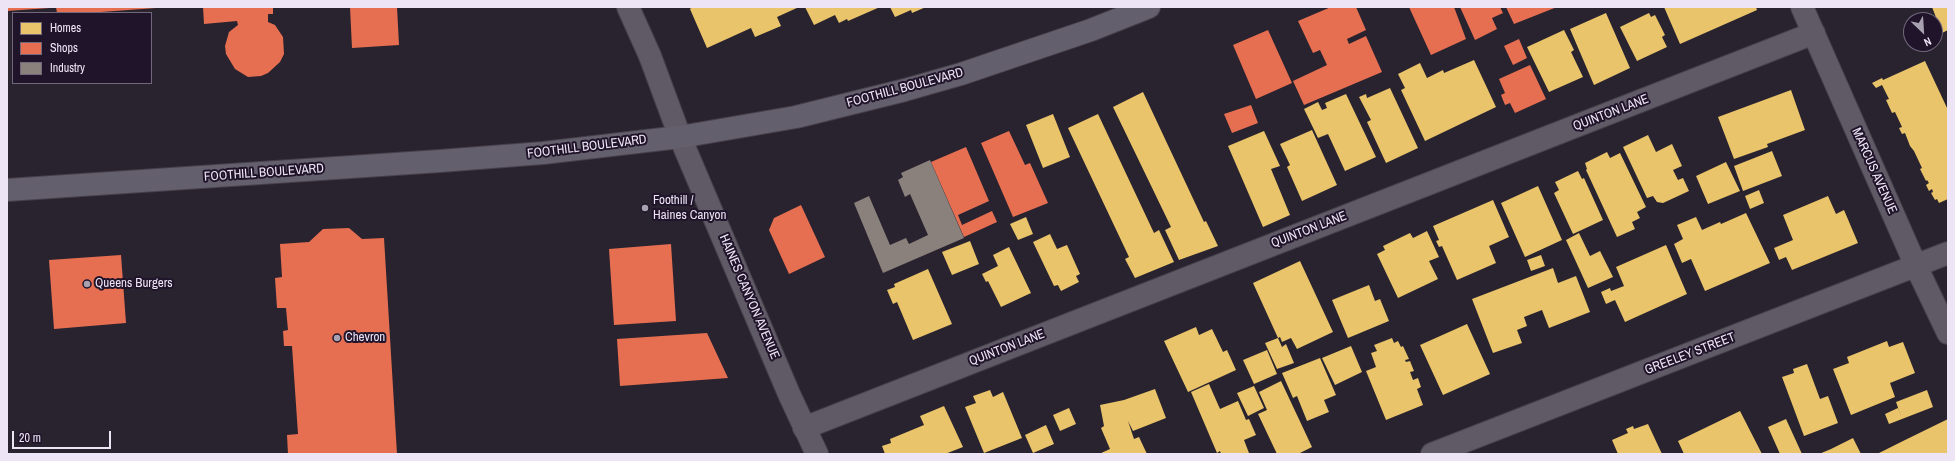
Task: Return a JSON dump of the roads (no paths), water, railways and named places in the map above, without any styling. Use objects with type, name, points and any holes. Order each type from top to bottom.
[{"type":"main road","name":"FOOTHILL BOULEVARD","points":[[7,190],[536,154],[680,136],[796,117],[905,90],[961,74],[1084,32],[1149,7]]},
{"type":"street","name":"HAINES CANYON AVENUE","points":[[628,7],[650,56],[680,136],[804,428],[817,454]]},
{"type":"street","name":"MARCUS AVENUE","points":[[1802,7],[1916,266],[1948,333]]},
{"type":"street","name":"QUINTON LANE","points":[[804,428],[1814,33]]},
{"type":"street","name":"GREELEY STREET","points":[[1432,454],[1948,253]]},
{"type":"place","name":"Foothill / Haines Canyon","points":[[645,208]]},
{"type":"place","name":"Queens Burgers","points":[[87,284]]},
{"type":"place","name":"Chevron","points":[[337,338]]}]
